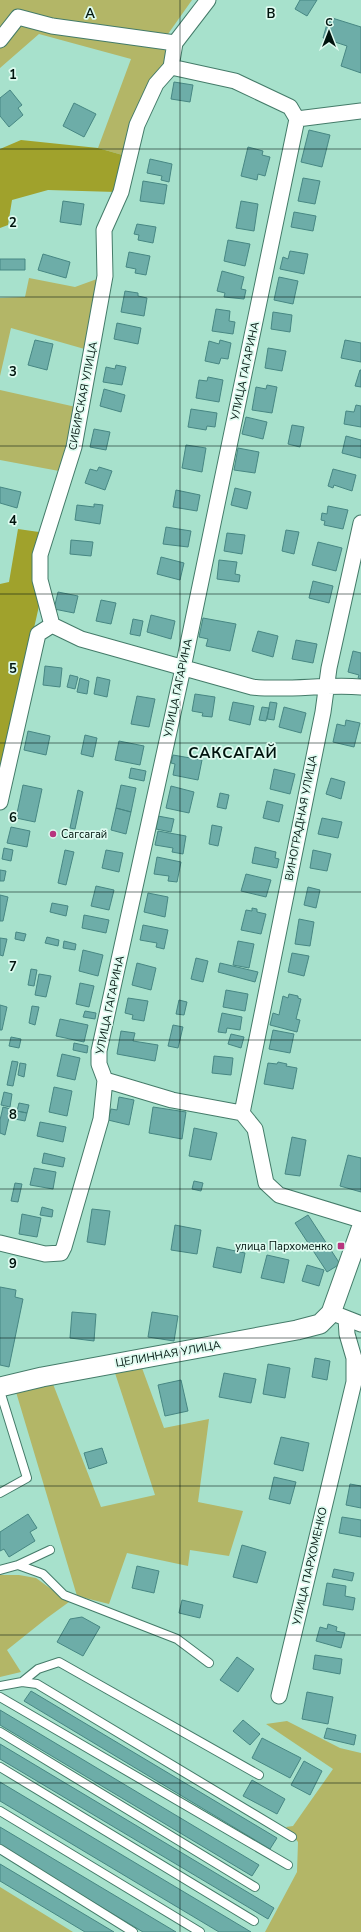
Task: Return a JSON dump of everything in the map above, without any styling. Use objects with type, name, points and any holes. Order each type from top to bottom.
[{"type":"street","points":[[208,0],[175,43],[171,67],[235,81],[290,107],[297,119],[361,111]]},
{"type":"street","points":[[0,40],[18,18],[52,26],[175,43]]},
{"type":"street","name":"СИБИРСКАЯ УЛИЦА","points":[[52,625],[40,580],[40,555],[74,447],[105,276],[104,230],[121,192],[137,125],[156,84],[171,67]]},
{"type":"street","name":"УЛИЦА ГАГАРИНА","points":[[0,1244],[46,1254],[61,1253],[102,1119],[104,1080],[99,1064],[99,1052],[183,668],[297,119]]},
{"type":"street","name":"ВИНОГРАДНАЯ УЛИЦА","points":[[242,1113],[321,720],[326,685],[361,523]]},
{"type":"street","points":[[0,802],[38,634],[52,625],[81,639],[252,687],[267,689],[326,685],[361,686]]},
{"type":"street","points":[[104,1080],[172,1100],[242,1113],[255,1129],[266,1183],[279,1195],[361,1220]]},
{"type":"street","name":"УЛИЦА ПАРХОМЕНКО","points":[[279,1696],[354,1382],[354,1358],[347,1334],[338,1316],[361,1229]]},
{"type":"street","points":[[338,1316],[361,1324]]},
{"type":"street","name":"ЦЕЛИННАЯ УЛИЦА","points":[[0,1387],[42,1377],[297,1330],[320,1324],[338,1316]]},
{"type":"lane","points":[[0,1391],[27,1478],[0,1493]]},
{"type":"lane","points":[[0,1570],[18,1565],[50,1550]]},
{"type":"lane","points":[[18,1565],[43,1574],[64,1595],[178,1639],[209,1663]]},
{"type":"lane","points":[[22,1682],[38,1670],[59,1662],[259,1775]]},
{"type":"lane","points":[[0,1686],[22,1682],[37,1684],[292,1837]]},
{"type":"lane","points":[[0,1697],[288,1865]]},
{"type":"lane","points":[[0,1732],[255,1887]]},
{"type":"lane","points":[[0,1767],[254,1921]]},
{"type":"lane","points":[[0,1811],[200,1932]]},
{"type":"lane","points":[[0,1849],[133,1932]]},
{"type":"green space","points":[[0,0],[192,0],[168,34],[164,63],[151,85],[126,156],[98,148],[131,59],[39,34],[0,68]]},
{"type":"green space","points":[[29,278],[75,287],[97,279],[88,350],[11,328],[0,376],[0,298],[25,297]]},
{"type":"green space","points":[[0,390],[76,407],[59,471],[0,460]]},
{"type":"green space","points":[[142,1368],[164,1428],[209,1419],[198,1502],[243,1511],[229,1556],[190,1550],[188,1566],[127,1553],[109,1604],[77,1596],[16,1392],[53,1384],[101,1507],[155,1495],[115,1373]]},
{"type":"green space","points":[[0,1575],[19,1575],[36,1578],[69,1602],[7,1650],[21,1672],[0,1677]]},
{"type":"green space","points":[[287,1721],[340,1748],[361,1753],[361,1932],[265,1932],[297,1872],[298,1842],[286,1827],[293,1826],[333,1769],[266,1724]]},
{"type":"green space","points":[[0,1887],[73,1932],[0,1932]]},
{"type":"shaded area","points":[[21,140],[98,148],[126,156],[116,192],[48,190],[12,200],[8,225],[0,228],[0,149]]},
{"type":"shaded area","points":[[18,529],[39,532],[34,553],[39,606],[0,778],[0,584],[9,582]]},
{"type":"building","points":[[300,0],[317,0],[307,16],[295,9]]},
{"type":"building","points":[[329,17],[361,27],[361,73],[341,66],[347,46],[323,38]]},
{"type":"building","points":[[174,82],[193,85],[190,102],[171,99]]},
{"type":"building","points":[[10,90],[22,105],[18,108],[23,115],[9,127],[0,116],[0,98]]},
{"type":"building","points":[[74,103],[96,114],[84,137],[63,126]]},
{"type":"building","points":[[309,130],[330,135],[322,167],[301,162]]},
{"type":"building","points":[[248,147],[263,151],[262,155],[270,157],[265,176],[258,174],[257,180],[241,176]]},
{"type":"building","points":[[150,159],[172,164],[169,182],[161,180],[162,176],[147,173]]},
{"type":"building","points":[[303,178],[320,181],[315,204],[298,201]]},
{"type":"building","points":[[143,181],[167,185],[164,204],[140,201]]},
{"type":"building","points":[[63,201],[84,204],[81,225],[60,222]]},
{"type":"building","points":[[241,201],[258,204],[254,231],[236,228]]},
{"type":"building","points":[[294,212],[316,216],[313,231],[291,227]]},
{"type":"building","points":[[137,224],[156,227],[153,243],[138,240],[139,235],[134,234]]},
{"type":"building","points":[[228,240],[250,244],[245,266],[224,261]]},
{"type":"building","points":[[290,251],[308,254],[304,274],[280,269],[283,257],[288,259]]},
{"type":"building","points":[[129,252],[150,256],[146,275],[135,273],[136,269],[126,267]]},
{"type":"building","points":[[43,254],[70,262],[66,278],[38,270]]},
{"type":"building","points":[[0,259],[25,259],[25,270],[0,270]]},
{"type":"building","points":[[222,271],[244,277],[241,289],[246,290],[244,299],[224,297],[225,293],[217,291]]},
{"type":"building","points":[[279,277],[298,281],[293,304],[274,300]]},
{"type":"building","points":[[125,291],[138,293],[138,296],[147,298],[144,316],[121,312]]},
{"type":"building","points":[[216,309],[230,311],[229,321],[235,322],[233,334],[212,331]]},
{"type":"building","points":[[273,312],[292,315],[290,332],[271,329]]},
{"type":"building","points":[[117,323],[141,328],[138,344],[114,339]]},
{"type":"building","points":[[35,340],[53,344],[47,370],[28,365]]},
{"type":"building","points":[[220,340],[231,343],[228,359],[221,358],[219,364],[205,361],[209,341],[219,344]]},
{"type":"building","points":[[345,340],[361,343],[361,362],[341,358]]},
{"type":"building","points":[[268,348],[286,351],[282,371],[265,368]]},
{"type":"building","points":[[116,365],[126,367],[122,385],[103,382],[106,367],[115,369]]},
{"type":"building","points":[[361,370],[361,387],[355,386]]},
{"type":"building","points":[[208,377],[223,380],[219,402],[196,398],[199,380],[207,381]]},
{"type":"building","points":[[267,385],[277,387],[272,413],[252,410],[256,387],[266,389]]},
{"type":"building","points":[[104,389],[125,395],[121,412],[100,406]]},
{"type":"building","points":[[356,405],[361,406],[361,427],[344,424],[346,411],[354,412]]},
{"type":"building","points":[[191,409],[217,413],[215,427],[207,426],[206,430],[188,427]]},
{"type":"building","points":[[246,417],[267,422],[263,439],[242,434]]},
{"type":"building","points":[[292,425],[304,427],[300,447],[288,444]]},
{"type":"building","points":[[94,429],[110,432],[106,450],[90,447]]},
{"type":"building","points":[[346,436],[361,440],[361,458],[342,453]]},
{"type":"building","points":[[186,445],[206,448],[202,472],[182,468]]},
{"type":"building","points":[[238,448],[259,452],[255,473],[234,470]]},
{"type":"building","points":[[99,467],[112,471],[105,490],[85,483],[90,469],[97,471]]},
{"type":"building","points":[[333,469],[356,475],[352,491],[334,485],[333,488],[328,486]]},
{"type":"building","points":[[0,487],[21,492],[17,508],[0,503]]},
{"type":"building","points":[[235,488],[251,492],[247,509],[231,505]]},
{"type":"building","points":[[176,490],[200,495],[197,511],[173,507]]},
{"type":"building","points":[[94,504],[103,505],[100,524],[75,520],[77,505],[94,507]]},
{"type":"building","points":[[328,506],[348,510],[343,529],[324,525],[325,521],[321,520],[322,513],[327,514]]},
{"type":"building","points":[[166,527],[191,531],[188,547],[163,544]]},
{"type":"building","points":[[286,530],[299,532],[294,554],[282,551]]},
{"type":"building","points":[[227,533],[245,535],[242,554],[224,551]]},
{"type":"building","points":[[71,540],[93,542],[91,556],[70,554]]},
{"type":"building","points":[[318,542],[342,548],[336,571],[312,565]]},
{"type":"building","points":[[161,557],[184,563],[180,580],[157,574]]},
{"type":"building","points":[[219,560],[237,562],[235,574],[240,575],[239,582],[217,579]]},
{"type":"building","points":[[313,581],[333,586],[329,603],[309,598]]},
{"type":"building","points":[[58,592],[78,596],[74,613],[54,609]]},
{"type":"building","points":[[101,600],[116,603],[111,624],[96,621]]},
{"type":"building","points":[[151,615],[175,621],[171,639],[147,632]]},
{"type":"building","points":[[203,618],[236,624],[230,651],[206,646],[208,639],[199,637]]},
{"type":"building","points":[[133,619],[143,621],[140,636],[130,634]]},
{"type":"building","points":[[258,631],[278,636],[273,657],[252,651]]},
{"type":"building","points":[[296,640],[317,644],[313,663],[292,659]]},
{"type":"building","points":[[353,651],[361,653],[361,679],[358,678],[359,675],[348,672]]},
{"type":"building","points":[[45,666],[62,668],[60,687],[43,685]]},
{"type":"building","points":[[70,675],[78,677],[75,689],[67,687]]},
{"type":"building","points":[[97,677],[110,680],[107,697],[94,694]]},
{"type":"building","points":[[80,678],[89,681],[87,694],[77,692]]},
{"type":"building","points":[[195,694],[215,697],[212,717],[202,716],[203,713],[192,711]]},
{"type":"building","points":[[137,696],[155,699],[149,727],[131,724]]},
{"type":"building","points":[[233,702],[254,706],[250,725],[229,720]]},
{"type":"building","points":[[270,702],[277,703],[274,720],[267,719]]},
{"type":"building","points":[[262,707],[269,708],[266,721],[259,720]]},
{"type":"building","points":[[284,707],[306,713],[301,733],[279,727]]},
{"type":"building","points":[[346,720],[360,723],[354,747],[333,742],[337,724],[345,726]]},
{"type":"building","points":[[28,731],[50,736],[46,755],[24,750]]},
{"type":"building","points":[[85,735],[97,738],[93,757],[81,754]]},
{"type":"building","points":[[119,741],[144,746],[140,765],[115,760]]},
{"type":"building","points":[[173,755],[202,760],[198,780],[173,775],[175,764],[171,763]]},
{"type":"building","points":[[131,768],[146,771],[144,781],[129,778]]},
{"type":"building","points":[[274,769],[295,774],[290,794],[270,789]]},
{"type":"building","points":[[331,778],[345,782],[341,799],[326,794]]},
{"type":"building","points":[[23,785],[42,789],[35,822],[16,818]]},
{"type":"building","points":[[121,785],[136,788],[131,812],[116,808]]},
{"type":"building","points":[[171,786],[194,792],[189,813],[166,808]]},
{"type":"building","points":[[78,790],[83,792],[75,829],[70,828]]},
{"type":"building","points":[[220,793],[229,795],[226,809],[217,807]]},
{"type":"building","points":[[267,801],[283,805],[279,822],[263,818]]},
{"type":"building","points":[[116,808],[131,812],[126,834],[111,830]]},
{"type":"building","points":[[158,816],[174,819],[171,832],[156,829]]},
{"type":"building","points":[[322,818],[342,822],[338,838],[318,834]]},
{"type":"building","points":[[212,825],[222,827],[218,846],[209,844]]},
{"type":"building","points":[[11,827],[30,831],[27,847],[7,843]]},
{"type":"building","points":[[158,831],[186,836],[183,854],[172,852],[173,848],[155,845]]},
{"type":"building","points":[[255,847],[276,852],[275,858],[279,859],[277,868],[252,863]]},
{"type":"building","points":[[4,848],[13,850],[11,861],[2,859]]},
{"type":"building","points":[[65,850],[74,852],[66,885],[58,883]]},
{"type":"building","points":[[106,850],[123,853],[119,872],[102,868]]},
{"type":"building","points":[[313,850],[331,854],[327,871],[310,868]]},
{"type":"building","points":[[157,857],[181,862],[177,882],[168,881],[169,876],[154,874]]},
{"type":"building","points":[[0,870],[6,871],[4,881],[0,881]]},
{"type":"building","points":[[246,874],[271,880],[266,897],[241,891]]},
{"type":"building","points":[[96,886],[114,890],[109,910],[91,906]]},
{"type":"building","points":[[308,887],[320,890],[316,908],[304,905]]},
{"type":"building","points":[[148,893],[168,897],[165,917],[144,912]]},
{"type":"building","points":[[0,895],[8,897],[3,921],[0,921]]},
{"type":"building","points":[[52,903],[68,906],[66,916],[50,912]]},
{"type":"building","points":[[252,908],[257,909],[257,912],[266,914],[261,934],[241,930],[246,910],[252,911]]},
{"type":"building","points":[[84,915],[109,920],[106,933],[82,928]]},
{"type":"building","points":[[299,919],[314,922],[310,946],[295,944]]},
{"type":"building","points":[[143,925],[168,930],[164,949],[156,947],[157,943],[140,940]]},
{"type":"building","points":[[16,932],[26,934],[24,941],[15,939]]},
{"type":"building","points":[[47,937],[59,940],[58,946],[45,943]]},
{"type":"building","points":[[0,938],[7,939],[3,956],[0,955]]},
{"type":"building","points":[[64,941],[76,944],[75,950],[63,948]]},
{"type":"building","points":[[238,941],[254,944],[249,968],[233,965]]},
{"type":"building","points":[[83,950],[103,955],[98,976],[79,971]]},
{"type":"building","points":[[292,953],[309,956],[304,976],[288,972]]},
{"type":"building","points":[[196,958],[208,961],[203,982],[191,979]]},
{"type":"building","points":[[137,963],[156,968],[151,990],[132,985]]},
{"type":"building","points":[[220,963],[258,972],[255,982],[218,972]]},
{"type":"building","points":[[31,969],[37,970],[34,986],[28,985]]},
{"type":"building","points":[[39,974],[51,976],[46,997],[35,995]]},
{"type":"building","points":[[80,983],[94,986],[89,1007],[76,1004]]},
{"type":"building","points":[[226,990],[248,994],[245,1011],[223,1007]]},
{"type":"building","points":[[289,994],[298,996],[298,998],[301,999],[296,1019],[300,1020],[297,1032],[270,1025],[273,1013],[279,1015],[283,996],[288,998]]},
{"type":"building","points":[[128,998],[148,1001],[144,1021],[132,1019],[133,1015],[125,1013]]},
{"type":"building","points":[[179,1000],[187,1002],[184,1015],[176,1014]]},
{"type":"building","points":[[0,1005],[7,1007],[2,1030],[0,1030]]},
{"type":"building","points":[[32,1006],[39,1007],[35,1025],[29,1023]]},
{"type":"building","points":[[85,1011],[96,1013],[95,1019],[83,1017]]},
{"type":"building","points":[[222,1013],[242,1017],[240,1030],[227,1028],[226,1033],[218,1032]]},
{"type":"building","points":[[60,1019],[88,1025],[84,1042],[56,1036]]},
{"type":"building","points":[[173,1025],[183,1027],[178,1048],[168,1046]]},
{"type":"building","points":[[273,1030],[294,1034],[290,1053],[269,1049]]},
{"type":"building","points":[[121,1031],[135,1033],[133,1041],[158,1045],[155,1061],[117,1054]]},
{"type":"building","points":[[231,1034],[244,1037],[241,1048],[228,1044]]},
{"type":"building","points":[[11,1037],[21,1039],[19,1048],[9,1046]]},
{"type":"building","points":[[74,1043],[88,1046],[87,1053],[73,1050]]},
{"type":"building","points":[[62,1054],[80,1058],[75,1080],[57,1076]]},
{"type":"building","points":[[214,1056],[233,1058],[231,1075],[212,1073]]},
{"type":"building","points":[[12,1061],[18,1062],[13,1086],[7,1085]]},
{"type":"building","points":[[278,1062],[287,1064],[286,1066],[297,1068],[293,1089],[264,1084],[268,1063],[277,1064]]},
{"type":"building","points":[[20,1063],[26,1064],[24,1077],[18,1075]]},
{"type":"building","points":[[54,1087],[72,1091],[67,1116],[49,1112]]},
{"type":"building","points":[[4,1092],[12,1094],[10,1107],[1,1105]]},
{"type":"building","points":[[119,1097],[134,1100],[129,1125],[108,1120],[111,1109],[117,1110]]},
{"type":"building","points":[[19,1103],[29,1105],[27,1113],[17,1111]]},
{"type":"building","points":[[3,1107],[11,1109],[5,1135],[0,1133],[0,1120]]},
{"type":"building","points":[[153,1107],[186,1112],[182,1139],[149,1133]]},
{"type":"building","points":[[17,1111],[27,1113],[25,1121],[15,1119]]},
{"type":"building","points":[[40,1122],[66,1127],[63,1142],[37,1136]]},
{"type":"building","points":[[194,1128],[217,1133],[211,1160],[189,1156]]},
{"type":"building","points":[[292,1137],[306,1140],[300,1176],[285,1174]]},
{"type":"building","points":[[44,1153],[65,1158],[63,1167],[42,1163]]},
{"type":"building","points":[[348,1155],[361,1158],[361,1192],[340,1186]]},
{"type":"building","points":[[34,1168],[56,1172],[53,1189],[30,1185]]},
{"type":"building","points":[[194,1181],[203,1183],[201,1191],[192,1189]]},
{"type":"building","points":[[15,1183],[22,1184],[18,1202],[11,1201]]},
{"type":"building","points":[[42,1207],[53,1210],[52,1217],[40,1215]]},
{"type":"building","points":[[92,1209],[110,1211],[105,1245],[87,1242]]},
{"type":"building","points":[[22,1214],[41,1218],[37,1237],[19,1234]]},
{"type":"building","points":[[308,1215],[340,1264],[327,1272],[295,1223]]},
{"type":"building","points":[[175,1225],[201,1230],[197,1254],[171,1250]]},
{"type":"building","points":[[217,1247],[245,1253],[241,1273],[213,1267]]},
{"type":"building","points":[[267,1255],[289,1260],[284,1283],[261,1278]]},
{"type":"building","points":[[307,1265],[324,1270],[319,1286],[302,1281]]},
{"type":"building","points":[[0,1287],[16,1290],[15,1297],[23,1299],[9,1367],[0,1365]]},
{"type":"building","points":[[72,1312],[96,1314],[94,1341],[70,1338]]},
{"type":"building","points":[[152,1312],[178,1316],[174,1341],[148,1337]]},
{"type":"building","points":[[315,1358],[330,1361],[327,1380],[312,1377]]},
{"type":"building","points":[[268,1364],[290,1368],[285,1398],[263,1394]]},
{"type":"building","points":[[224,1373],[256,1379],[251,1403],[219,1397]]},
{"type":"building","points":[[181,1380],[188,1411],[165,1416],[158,1385]]},
{"type":"building","points":[[281,1437],[309,1443],[303,1471],[274,1464]]},
{"type":"building","points":[[102,1448],[107,1463],[89,1469],[84,1453]]},
{"type":"building","points":[[274,1477],[296,1482],[290,1504],[269,1499]]},
{"type":"building","points":[[350,1484],[361,1486],[361,1508],[346,1505]]},
{"type":"building","points":[[28,1514],[37,1528],[30,1532],[35,1541],[9,1557],[4,1549],[0,1551],[0,1532]]},
{"type":"building","points":[[342,1517],[361,1520],[361,1537],[339,1533]]},
{"type":"building","points":[[242,1545],[266,1552],[257,1583],[233,1577]]},
{"type":"building","points":[[137,1566],[159,1571],[154,1593],[132,1588]]},
{"type":"building","points":[[334,1569],[354,1573],[352,1581],[332,1577]]},
{"type":"building","points":[[327,1583],[346,1586],[345,1596],[355,1598],[353,1610],[323,1605]]},
{"type":"building","points":[[182,1600],[203,1605],[200,1618],[179,1613]]},
{"type":"building","points":[[82,1617],[100,1627],[83,1656],[57,1642],[70,1619]]},
{"type":"building","points":[[328,1624],[337,1627],[336,1631],[345,1633],[341,1648],[316,1641],[320,1627],[327,1629]]},
{"type":"building","points":[[315,1655],[342,1659],[340,1674],[313,1669]]},
{"type":"building","points":[[237,1657],[254,1669],[238,1692],[220,1680]]},
{"type":"building","points":[[31,1691],[277,1838],[270,1849],[24,1701]]},
{"type":"building","points":[[307,1692],[333,1697],[328,1724],[302,1719]]},
{"type":"building","points":[[0,1710],[259,1865],[252,1876],[0,1725]]},
{"type":"building","points":[[243,1720],[260,1734],[250,1745],[233,1731]]},
{"type":"building","points":[[327,1728],[356,1735],[354,1745],[324,1738]]},
{"type":"building","points":[[262,1738],[301,1758],[290,1778],[252,1758]]},
{"type":"building","points":[[0,1744],[274,1908],[268,1919],[0,1759]]},
{"type":"building","points":[[304,1761],[322,1771],[310,1795],[291,1785]]},
{"type":"building","points":[[252,1780],[285,1799],[277,1814],[243,1796]]},
{"type":"building","points":[[0,1782],[251,1932],[219,1932],[0,1801]]},
{"type":"building","points":[[0,1827],[176,1932],[143,1932],[0,1846]]},
{"type":"building","points":[[0,1864],[114,1932],[85,1932],[0,1881]]},
{"type":"place","name":"Сагсагай","points":[[53,834]]},
{"type":"place","name":"улица Пархоменко","points":[[341,1246]]},
{"type":"district","name":"САКСАГАЙ","points":[[233,753]]}]
